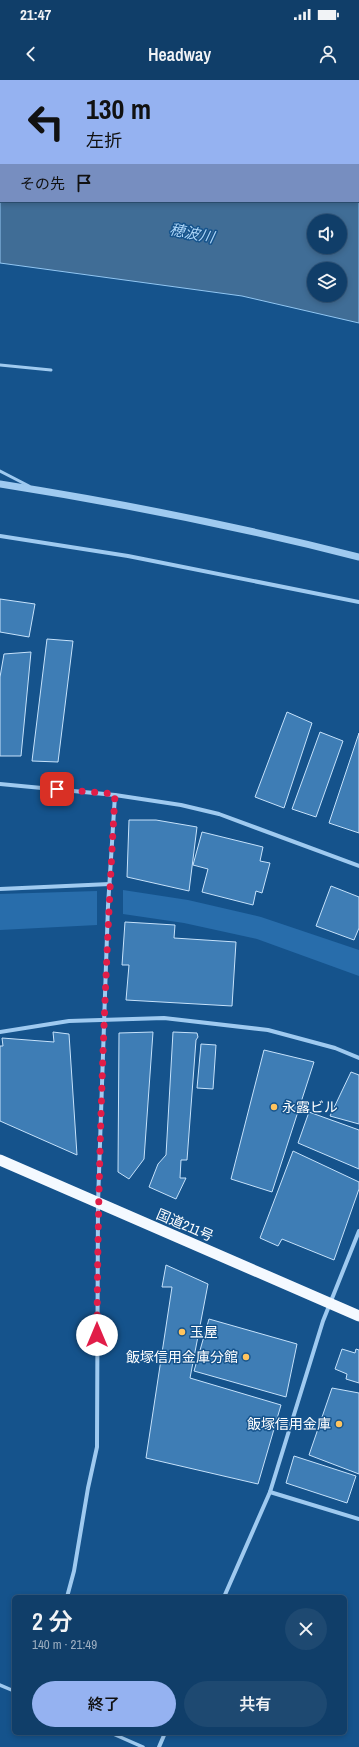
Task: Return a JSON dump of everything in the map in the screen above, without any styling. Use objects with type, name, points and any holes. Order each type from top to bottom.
[{"type":"highway","name":"国道211号","points":[[0,1160],[359,1316]]},
{"type":"street","points":[[0,484],[135,508],[289,539],[359,557]]},
{"type":"street","points":[[0,536],[136,558],[359,602]]},
{"type":"street","points":[[0,784],[115,794],[181,805],[219,814],[359,866]]},
{"type":"street","points":[[68,1595],[74,1571],[88,1488],[97,1447],[98,1203],[110,884],[115,794]]},
{"type":"street","points":[[0,889],[110,884]]},
{"type":"street","points":[[0,1032],[70,1021],[164,1018],[268,1030],[335,1048],[359,1058]]},
{"type":"street","points":[[225,1595],[270,1492],[330,1303],[359,1231]]},
{"type":"street","points":[[270,1492],[359,1519]]},
{"type":"street","points":[[0,1685],[12,1690]]},
{"type":"street","points":[[116,1735],[143,1747]]},
{"type":"street","points":[[159,1747],[164,1735]]},
{"type":"lane","points":[[0,365],[50,370]]},
{"type":"lane","points":[[0,471],[36,490]]},
{"type":"shaded area","points":[[123,890],[188,900],[261,917],[359,950],[359,976],[257,939],[184,923],[123,914]]},
{"type":"shaded area","points":[[97,891],[97,925],[0,930],[0,894]]},
{"type":"water","name":"穂波川","points":[[0,202],[359,202],[359,323],[242,296],[0,263]]},
{"type":"building","points":[[0,599],[35,604],[29,637],[0,632]]},
{"type":"building","points":[[47,639],[73,641],[58,762],[32,761]]},
{"type":"building","points":[[31,652],[21,756],[0,756],[0,677],[4,654]]},
{"type":"building","points":[[287,712],[312,723],[284,808],[255,797]]},
{"type":"building","points":[[320,732],[343,741],[316,817],[292,809]]},
{"type":"building","points":[[359,733],[359,833],[329,823]]},
{"type":"building","points":[[129,820],[156,820],[197,827],[189,891],[127,877]]},
{"type":"building","points":[[202,832],[263,847],[260,861],[270,863],[262,893],[256,891],[253,905],[202,892],[208,869],[193,865]]},
{"type":"building","points":[[331,886],[359,897],[359,928],[354,940],[316,926]]},
{"type":"building","points":[[125,922],[175,925],[174,938],[236,942],[232,1006],[126,1000],[129,965],[122,965]]},
{"type":"building","points":[[53,1032],[69,1034],[77,1155],[0,1121],[0,1046],[3,1046],[2,1038],[54,1042]]},
{"type":"building","points":[[153,1032],[144,1159],[129,1179],[118,1172],[119,1033]]},
{"type":"building","points":[[173,1032],[197,1033],[198,1037],[196,1040],[187,1160],[181,1160],[180,1178],[186,1178],[176,1199],[149,1187],[158,1164],[166,1155]]},
{"type":"building","points":[[201,1044],[216,1045],[213,1089],[197,1088]]},
{"type":"building","name":"永露ビル","points":[[264,1050],[314,1062],[272,1192],[231,1179]]},
{"type":"building","points":[[351,1072],[359,1075],[359,1124],[330,1116]]},
{"type":"building","points":[[309,1112],[359,1130],[359,1169],[298,1143]]},
{"type":"building","points":[[293,1151],[359,1182],[359,1189],[334,1260],[282,1239],[278,1246],[260,1238]]},
{"type":"building","name":"玉屋","points":[[166,1265],[208,1284],[190,1378],[281,1405],[258,1484],[146,1458],[172,1287],[162,1287]]},
{"type":"building","name":"飯塚信用金庫分館","points":[[209,1319],[297,1344],[286,1397],[194,1371]]},
{"type":"building","points":[[342,1349],[355,1353],[356,1349],[359,1350],[359,1383],[346,1379],[347,1374],[335,1369]]},
{"type":"building","name":"飯塚信用金庫","points":[[332,1388],[359,1393],[359,1474],[309,1455]]},
{"type":"building","points":[[294,1456],[356,1476],[347,1503],[286,1483]]},
{"type":"place","name":"永露ビル","points":[[274,1107]]},
{"type":"place","name":"玉屋","points":[[182,1332]]},
{"type":"place","name":"飯塚信用金庫分館","points":[[246,1357]]},
{"type":"place","name":"飯塚信用金庫","points":[[339,1424]]},
{"type":"route","points":[[57,789],[115,794],[108,906],[98,1193],[97,1335]]}]
